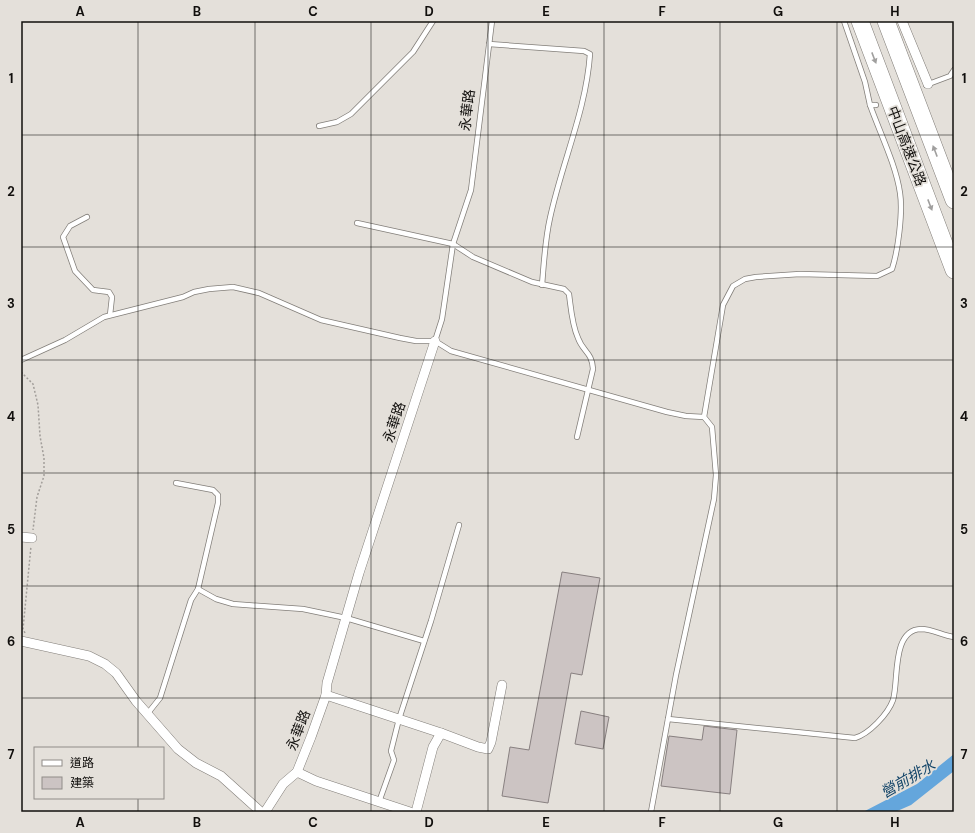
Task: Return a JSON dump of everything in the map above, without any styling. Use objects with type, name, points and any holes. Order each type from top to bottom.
[{"type":"highway","name":"中山高速公路","points":[[860,21],[954,270]]},
{"type":"highway","name":"中山高速公路","points":[[886,21],[954,200]]},
{"type":"street","points":[[902,21],[927,85]]},
{"type":"street","name":"永華路","points":[[264,812],[283,784],[297,772],[311,737],[326,695],[327,683],[346,618],[434,341]]},
{"type":"street","points":[[21,537],[32,538]]},
{"type":"street","points":[[25,642],[89,656],[105,664],[116,673],[136,701],[148,713],[165,736],[178,749],[196,763],[221,776],[261,812]]},
{"type":"street","points":[[326,695],[441,733],[478,748],[488,749],[491,742],[502,685]]},
{"type":"street","points":[[416,812],[433,747],[441,733]]},
{"type":"street","points":[[297,772],[316,781],[410,812]]},
{"type":"lane","points":[[319,126],[337,122],[351,114],[413,52],[433,21]]},
{"type":"lane","name":"永華路","points":[[434,341],[442,319],[453,244],[471,190],[492,21]]},
{"type":"lane","points":[[651,812],[668,719],[714,499],[716,475],[712,427],[704,416],[723,305],[733,286],[745,279],[814,274],[876,276],[892,269],[895,258],[901,193],[870,106],[865,82],[844,21]]},
{"type":"lane","points":[[489,44],[544,47],[584,51],[590,54],[583,99],[550,217],[544,250],[542,285]]},
{"type":"lane","points":[[927,85],[950,76],[954,70]]},
{"type":"lane","points":[[870,106],[876,105]]},
{"type":"lane","points":[[86,218],[70,226],[63,237],[75,271],[93,290],[109,292],[112,297],[110,315]]},
{"type":"lane","points":[[357,223],[453,244],[473,257],[542,285],[564,289],[569,294],[577,336],[581,345],[592,358],[593,369],[577,437]]},
{"type":"lane","points":[[21,360],[65,340],[92,322],[110,315],[178,298],[194,292],[233,287],[259,293],[286,306],[340,325],[416,341],[434,341],[452,351],[667,412],[686,416],[704,416]]},
{"type":"lane","points":[[148,713],[160,698],[192,600],[198,589],[218,495],[213,490],[176,483]]},
{"type":"lane","points":[[379,802],[394,760],[391,751],[399,719],[459,525]]},
{"type":"lane","points":[[198,589],[216,599],[244,606],[304,609],[346,618],[424,641]]},
{"type":"lane","points":[[668,719],[856,738],[864,736],[873,727],[893,700],[899,650],[906,638],[912,632],[920,629],[934,631],[954,637]]},
{"type":"path","points":[[21,372],[33,384],[38,405],[40,436],[44,458],[44,476],[37,497],[32,538],[23,629],[25,642]]},
{"type":"water","points":[[954,754],[954,771],[911,805],[895,812],[863,812],[917,784]]},
{"type":"building","points":[[562,572],[600,578],[582,675],[571,673],[548,803],[502,796],[510,747],[529,750]]},
{"type":"building","points":[[581,711],[609,717],[603,749],[575,744]]},
{"type":"building","points":[[704,726],[737,730],[730,794],[661,786],[669,736],[702,740]]},
{"type":"water label","name":"營前排水","points":[[908,779]]}]
